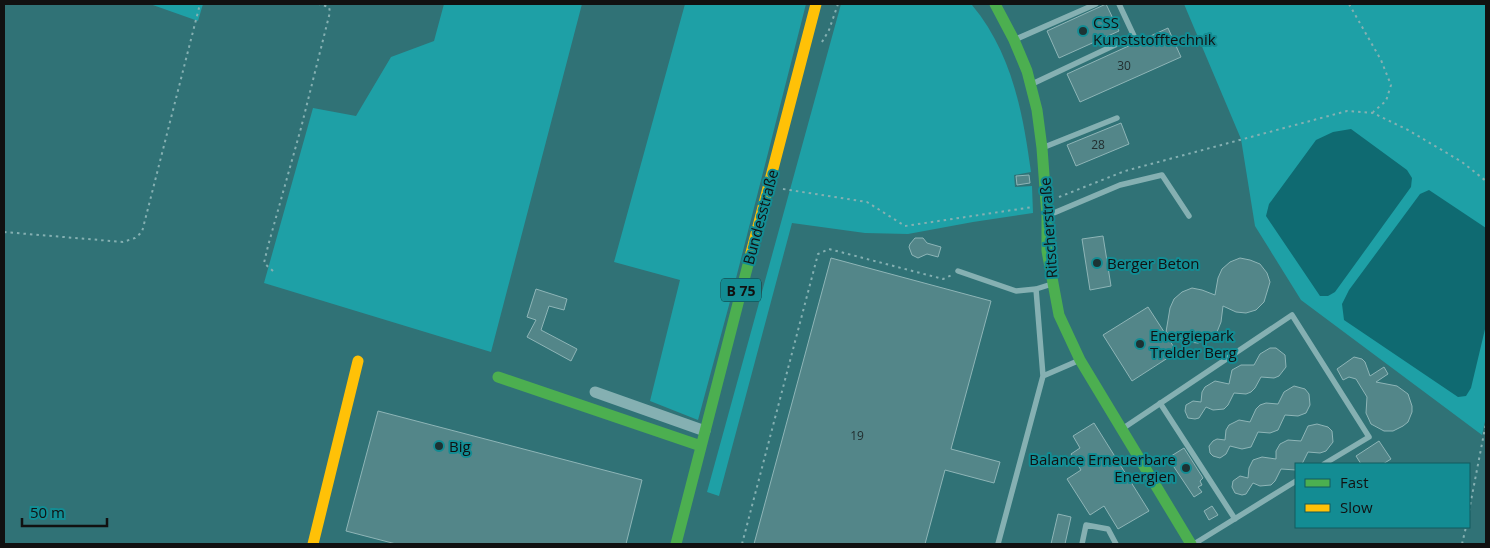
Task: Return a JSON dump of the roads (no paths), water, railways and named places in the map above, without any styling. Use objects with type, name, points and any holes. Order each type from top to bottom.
[{"type":"street","name":"Bundesstraße","points":[[676,544],[816,4]]},
{"type":"street","name":"Ritscherstraße","points":[[994,4],[1014,40],[1028,71],[1037,110],[1047,216],[1047,251],[1059,315],[1080,360],[1193,544]]},
{"type":"street","points":[[313,544],[358,361]]},
{"type":"street","points":[[498,377],[701,446]]},
{"type":"street","points":[[596,392],[705,430]]},
{"type":"lane","points":[[1014,40],[1096,4]]},
{"type":"lane","points":[[1031,84],[1134,36],[1119,4]]},
{"type":"lane","points":[[1042,148],[1117,118]]},
{"type":"lane","points":[[1047,216],[1120,185],[1162,175],[1189,216]]},
{"type":"lane","points":[[958,271],[1016,291],[1036,289],[1052,284]]},
{"type":"lane","points":[[998,544],[1043,376],[1036,289]]},
{"type":"lane","points":[[1122,429],[1292,315],[1369,437],[1326,463]]},
{"type":"lane","points":[[1043,376],[1080,360]]},
{"type":"lane","points":[[1160,403],[1235,519]]},
{"type":"lane","points":[[1193,544],[1295,482]]},
{"type":"lane","points":[[1082,544],[1086,525],[1108,529],[1116,544]]},
{"type":"place","name":"CSS Kunststofftechnik","points":[[1083,31]]},
{"type":"place","name":"Berger Beton","points":[[1097,263]]},
{"type":"place","name":"Energiepark Trelder Berg","points":[[1140,344]]},
{"type":"place","name":"Big","points":[[439,446]]},
{"type":"place","name":"Balance Erneuerbare Energien","points":[[1186,468]]}]
